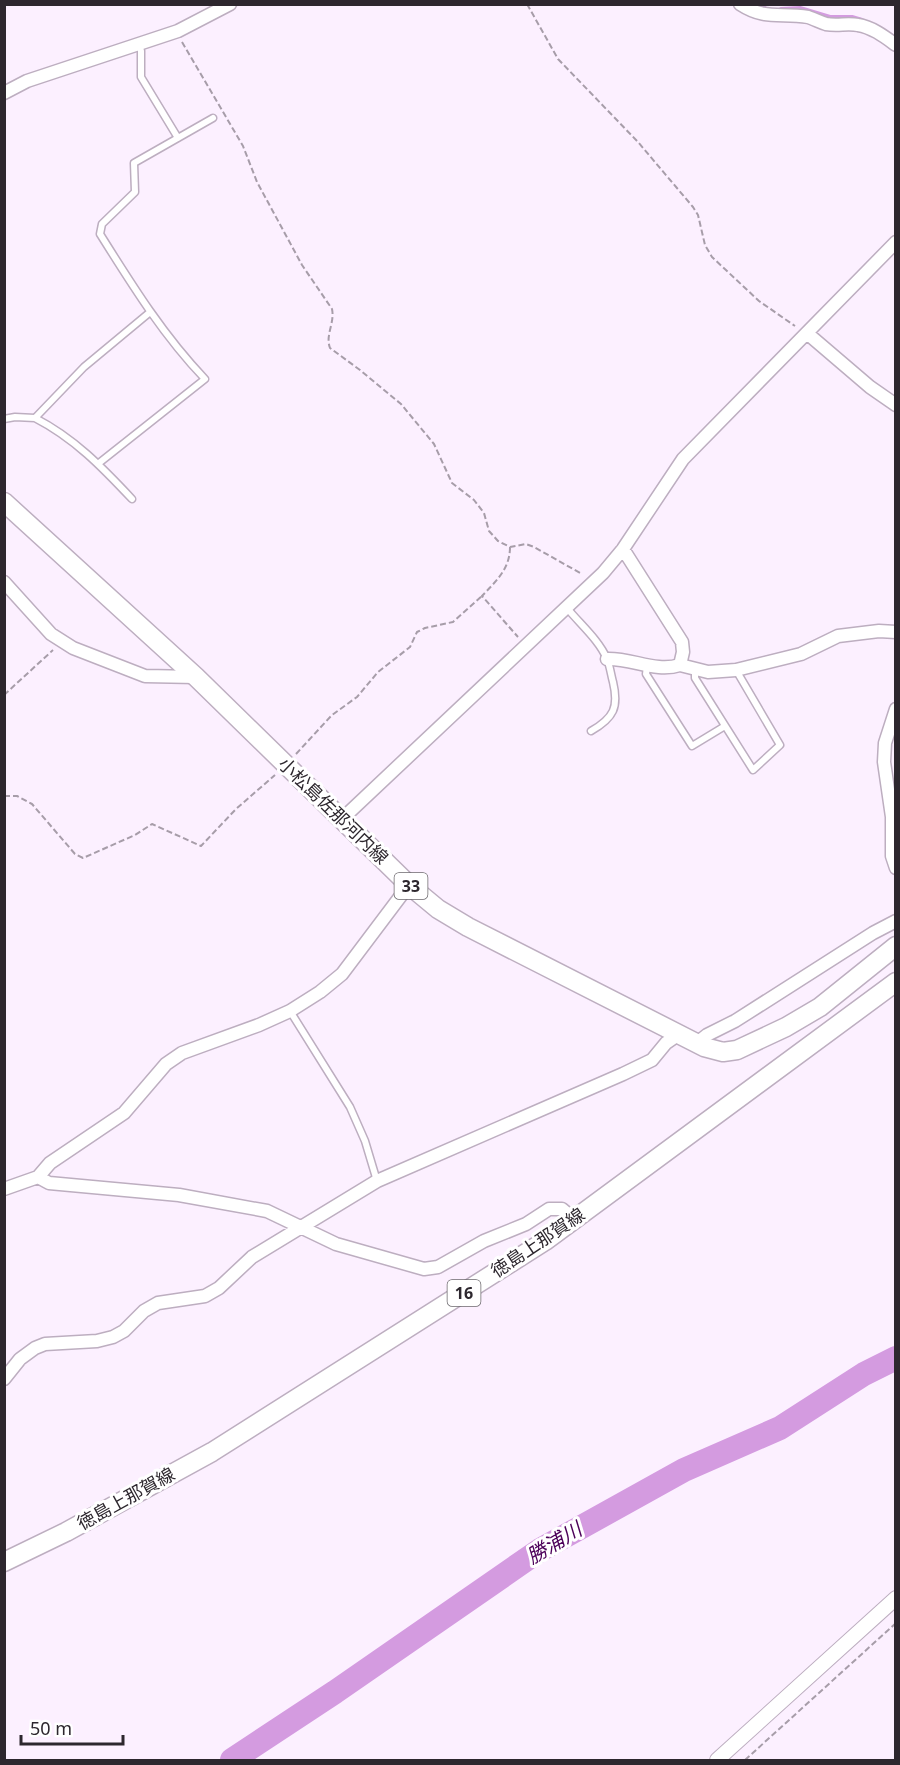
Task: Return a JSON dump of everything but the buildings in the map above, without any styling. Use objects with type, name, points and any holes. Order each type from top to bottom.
[{"type":"main road","name":"小松島佐那河内線","points":[[4,502],[196,677],[409,885],[438,909],[468,927],[696,1043],[723,1052],[751,1045],[786,1028],[820,1007],[896,946]]},
{"type":"main road","name":"徳島上那賀線","points":[[4,1562],[66,1532],[212,1452],[545,1241],[896,982]]},
{"type":"street","points":[[5,93],[27,81],[178,31],[230,4]]},
{"type":"street","points":[[740,4],[748,10],[771,16],[808,18],[838,26],[858,25],[873,30],[896,45]]},
{"type":"street","points":[[342,819],[603,573],[623,549],[683,459],[896,242]]},
{"type":"street","points":[[807,333],[870,387],[896,405]]},
{"type":"street","points":[[623,549],[682,642],[680,665]]},
{"type":"street","points":[[4,582],[61,642],[145,676],[196,677]]},
{"type":"street","points":[[607,659],[619,658],[647,666],[672,668],[680,665],[708,672],[736,670],[801,654],[838,636],[879,631],[896,632]]},
{"type":"street","points":[[896,709],[885,743],[884,762],[892,817],[892,856],[896,868]]},
{"type":"street","points":[[4,1190],[38,1177],[50,1163],[124,1113],[166,1064],[182,1053],[259,1025],[290,1011],[321,992],[342,974],[409,885]]},
{"type":"street","points":[[696,1043],[896,921]]},
{"type":"street","points":[[4,1379],[20,1359],[35,1348],[45,1344],[97,1341],[113,1337],[124,1331],[144,1311],[158,1303],[204,1296],[219,1288],[252,1257],[377,1181],[652,1060],[666,1043],[679,1034]]},
{"type":"street","points":[[38,1177],[49,1183],[179,1194],[267,1211],[336,1244],[424,1269],[438,1267],[484,1241],[526,1224],[549,1209],[562,1209],[574,1219]]},
{"type":"street","points":[[717,1761],[896,1598]]},
{"type":"lane","points":[[139,43],[141,77],[178,138]]},
{"type":"lane","points":[[99,463],[204,379],[183,357],[149,313],[100,234],[102,224],[135,192],[134,163],[213,118]]},
{"type":"lane","points":[[35,418],[84,367],[149,313]]},
{"type":"lane","points":[[4,419],[35,418],[74,442],[99,463],[132,499]]},
{"type":"lane","points":[[567,608],[607,659],[617,697],[617,703],[609,718],[591,731]]},
{"type":"lane","points":[[647,666],[646,674],[692,746],[726,726]]},
{"type":"lane","points":[[695,668],[695,678],[753,770],[780,745],[736,670]]},
{"type":"lane","points":[[290,1011],[350,1107],[377,1181]]},
{"type":"path","points":[[527,4],[558,59],[638,142],[693,207],[698,215],[705,245],[712,257],[759,301],[807,333]]},
{"type":"path","points":[[178,31],[243,146],[257,182],[302,265],[332,309],[333,317],[328,343],[330,348],[401,404],[434,444],[452,483],[474,500],[484,513],[489,531],[504,545],[510,548],[526,544],[583,574],[603,573]]},
{"type":"path","points":[[4,796],[17,796],[32,804],[75,854],[83,858],[135,835],[152,824],[201,846],[236,809],[263,787],[332,715],[357,697],[378,672],[410,647],[417,632],[425,627],[453,622],[482,596],[505,571],[510,548]]},
{"type":"path","points":[[482,596],[526,646]]},
{"type":"path","points":[[4,695],[40,664],[61,642]]},
{"type":"path","points":[[745,1761],[896,1623]]},
{"type":"waterway","points":[[755,4],[765,8]]},
{"type":"waterway","points":[[781,9],[800,8],[830,17],[852,17],[862,20]]},
{"type":"waterway","name":"勝浦川","points":[[232,1760],[335,1692],[540,1550],[684,1470],[780,1428],[864,1374],[896,1358]]}]
